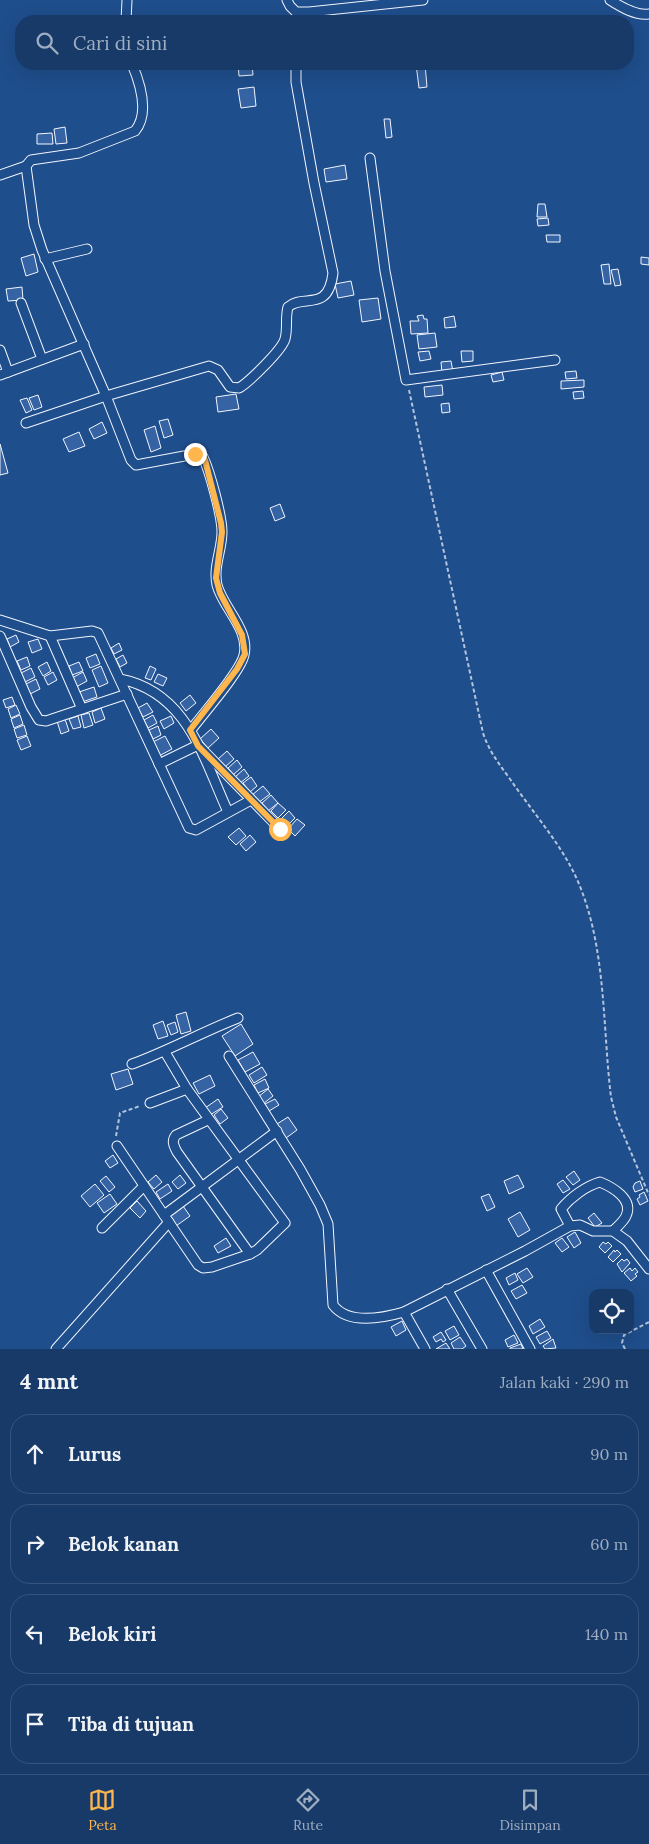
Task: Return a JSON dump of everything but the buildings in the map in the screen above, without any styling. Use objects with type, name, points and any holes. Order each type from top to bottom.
[{"type":"street","points":[[126,15],[127,0]]},
{"type":"street","points":[[287,0],[295,15]]},
{"type":"street","points":[[311,15],[423,0]]},
{"type":"street","points":[[610,0],[619,6],[642,15],[649,14]]},
{"type":"street","points":[[0,175],[26,166],[31,160],[79,153],[135,131],[142,118],[143,109],[134,70]]},
{"type":"street","points":[[26,422],[209,366],[218,370],[230,387],[239,388],[258,373],[282,346],[286,334],[288,307],[296,303],[313,301],[322,297],[328,290],[332,282],[333,273],[314,183],[296,82],[296,70]]},
{"type":"street","points":[[370,158],[385,271],[406,380],[555,360]]},
{"type":"street","points":[[26,166],[34,225],[45,259],[84,344],[134,464],[138,466],[198,454],[204,457],[207,466],[222,532],[216,578],[220,593],[242,635],[245,654],[237,669],[190,730]]},
{"type":"street","points":[[45,259],[87,249]]},
{"type":"street","points":[[21,303],[42,359]]},
{"type":"street","points":[[0,350],[4,374],[84,344]]},
{"type":"street","points":[[0,620],[50,636],[96,631],[190,829],[196,830],[251,800]]},
{"type":"street","points":[[0,636],[31,707],[39,720],[46,721],[127,694]]},
{"type":"street","points":[[50,636],[82,709]]},
{"type":"street","points":[[120,679],[135,682],[153,690],[178,711],[198,746],[228,812]]},
{"type":"street","points":[[159,764],[198,746]]},
{"type":"street","points":[[198,746],[280,829]]},
{"type":"street","points":[[132,1064],[165,1052],[202,1032],[238,1018]]},
{"type":"street","points":[[117,1146],[198,1265],[203,1268],[212,1267],[250,1254],[257,1250],[285,1223],[186,1089],[165,1052]]},
{"type":"street","points":[[229,1056],[277,1131],[320,1205],[328,1224],[333,1304],[337,1310],[345,1314],[369,1318],[384,1318],[404,1312],[570,1226],[580,1225],[598,1232],[613,1231],[627,1241],[649,1269]]},
{"type":"street","points":[[150,1103],[186,1089]]},
{"type":"street","points":[[208,1120],[176,1135],[173,1140],[176,1152],[250,1254]]},
{"type":"street","points":[[56,1349],[166,1218],[201,1188],[277,1131]]},
{"type":"street","points":[[570,1226],[562,1209],[566,1203],[591,1185],[600,1182],[620,1193],[627,1205],[627,1215],[613,1231]]},
{"type":"street","points":[[102,1228],[144,1186]]},
{"type":"street","points":[[486,1270],[530,1349]]},
{"type":"street","points":[[447,1289],[482,1349]]},
{"type":"street","points":[[404,1312],[425,1349]]},
{"type":"path","points":[[406,380],[483,733],[491,752],[553,839],[573,872],[585,898],[594,929],[611,1097],[616,1117],[649,1195]]},
{"type":"path","points":[[117,1146],[120,1113],[150,1103]]},
{"type":"path","points":[[625,1349],[622,1340],[624,1335],[649,1322]]},
{"type":"route","points":[[195,454],[204,457],[221,523],[222,532],[216,574],[218,589],[240,630],[245,654],[241,664],[190,730],[198,746],[280,829]]}]
